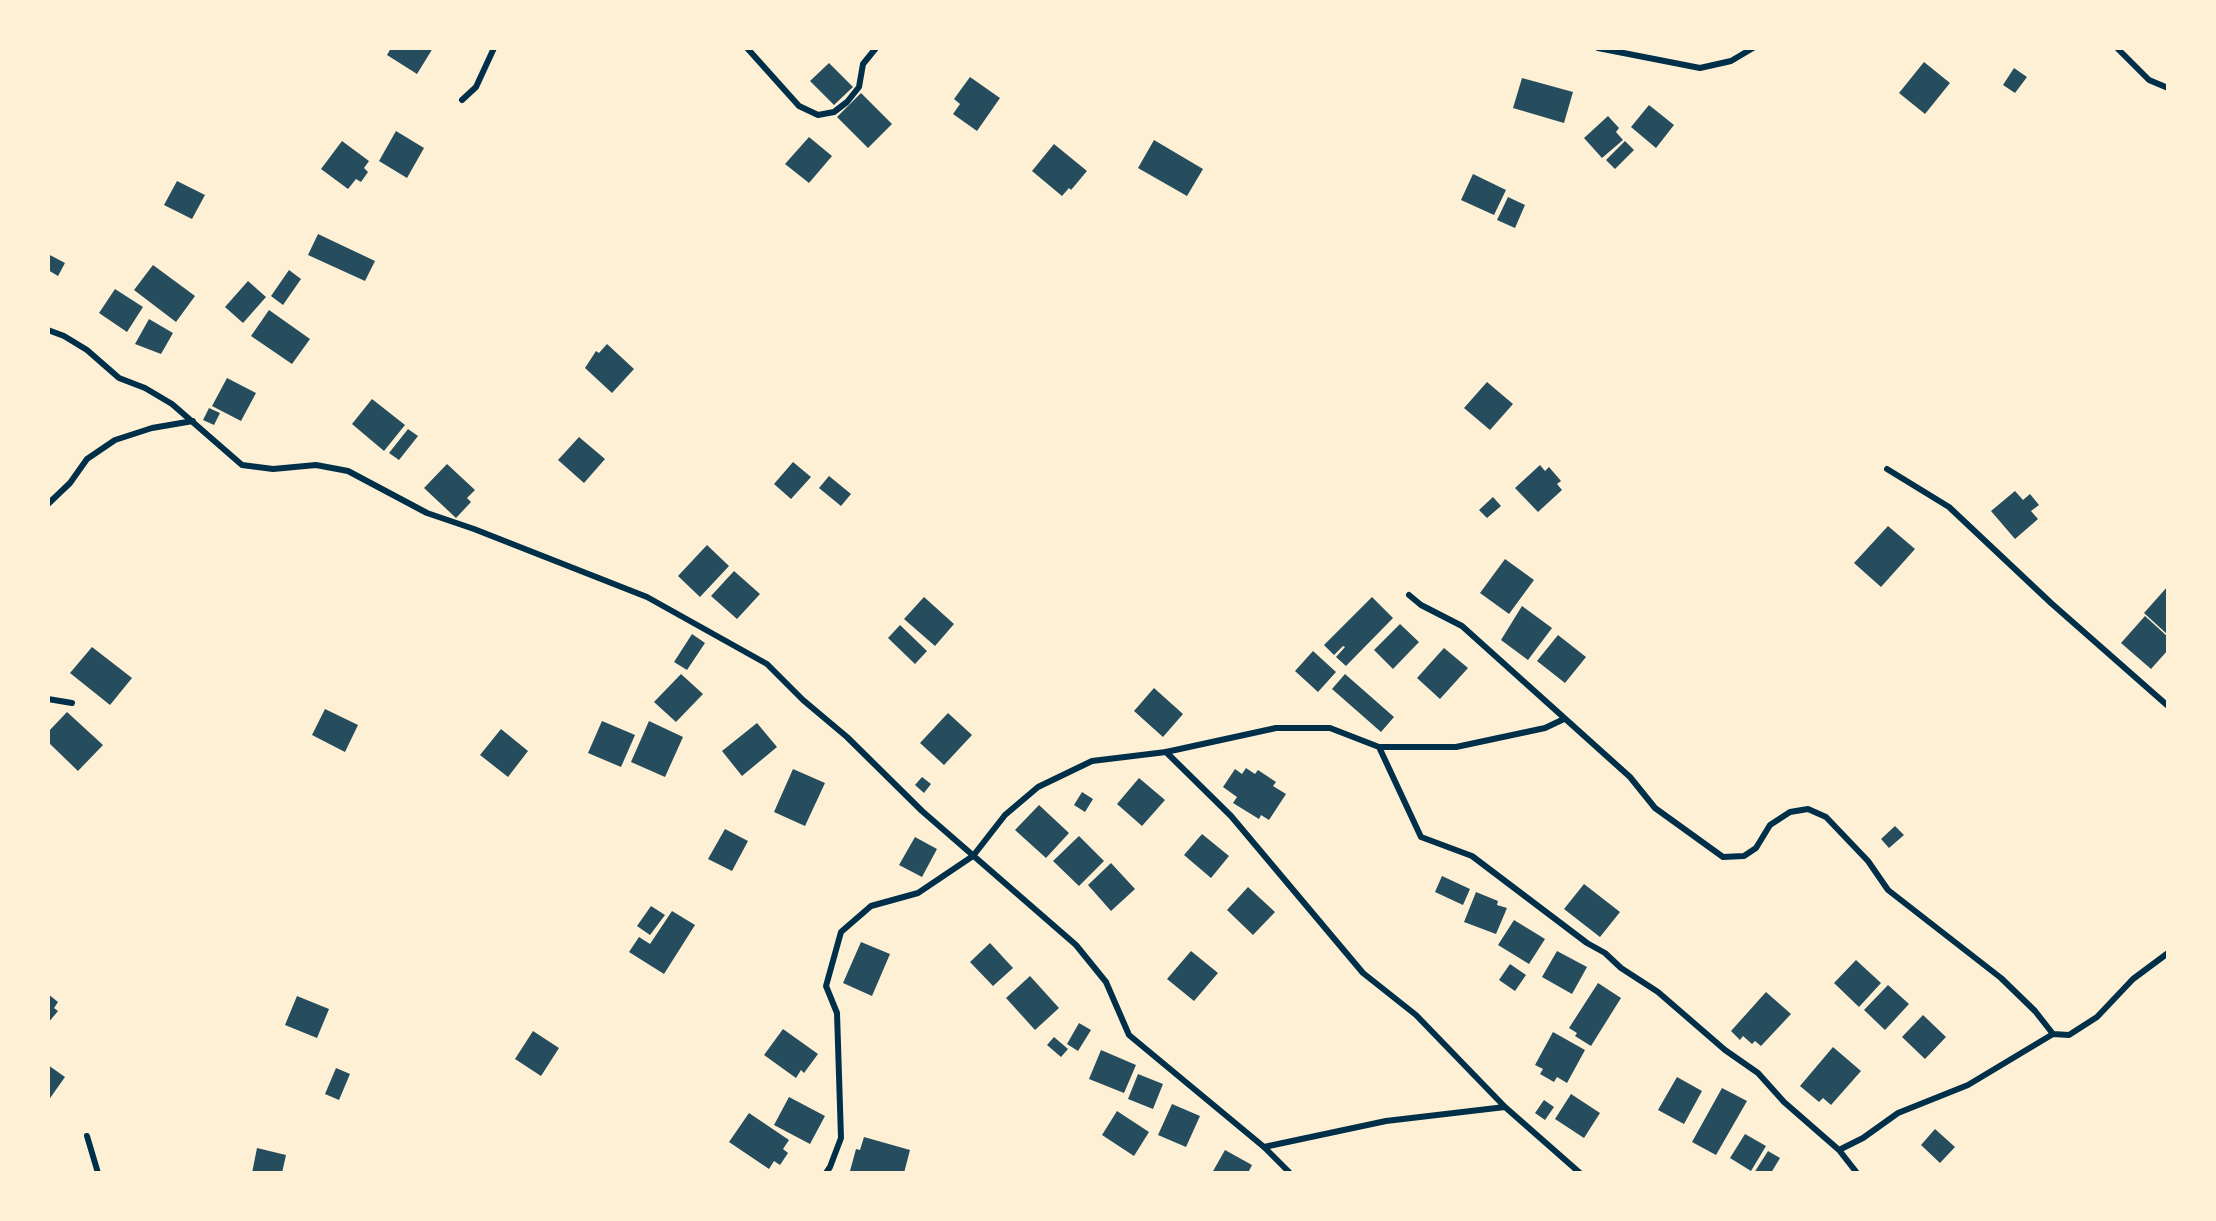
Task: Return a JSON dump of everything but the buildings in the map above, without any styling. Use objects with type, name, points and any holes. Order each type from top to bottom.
[{"type":"street","points":[[462,100],[476,87],[494,48]]},
{"type":"street","points":[[747,48],[799,106],[818,115],[834,112],[847,102],[859,87],[863,64],[876,48]]},
{"type":"street","points":[[1598,48],[1700,68],[1731,61],[1753,48]]},
{"type":"street","points":[[2117,48],[2149,80],[2168,88]]},
{"type":"street","points":[[48,330],[64,336],[87,350],[119,378],[145,388],[172,404],[242,465],[273,469],[316,465],[348,471],[427,513],[474,529],[647,597],[767,664],[973,856],[1061,930],[1093,963],[1106,982],[1116,1010],[1135,1041],[1264,1147],[1290,1173]]},
{"type":"street","points":[[48,504],[70,483],[87,459],[115,440],[152,428],[193,422]]},
{"type":"street","points":[[1887,469],[1949,507],[2051,603],[2168,706]]},
{"type":"street","points":[[1409,595],[1420,605],[1462,626],[1630,777],[1655,808],[1723,857],[1743,856],[1756,848],[1770,825],[1790,812],[1808,809],[1826,818],[1868,861],[1888,890],[2001,978],[2035,1011],[2053,1034]]},
{"type":"street","points":[[48,699],[72,704]]},
{"type":"street","points":[[825,1173],[831,1167],[841,1138],[837,1013],[826,987],[842,932],[871,906],[918,893],[973,856],[1005,814],[1038,787],[1092,761],[1166,752],[1276,728],[1330,728],[1379,747],[1456,747],[1545,728],[1564,719]]},
{"type":"street","points":[[1379,747],[1420,837],[1472,856],[1587,944],[1605,953],[1621,968],[1658,992],[1725,1050],[1758,1073],[1785,1102],[1839,1150],[1857,1173]]},
{"type":"street","points":[[1166,752],[1231,816],[1364,973],[1416,1015],[1505,1107],[1580,1173]]},
{"type":"street","points":[[1839,1150],[1863,1138],[1898,1113],[1968,1085],[2053,1034],[2069,1035],[2097,1017],[2133,979],[2168,953]]},
{"type":"street","points":[[1264,1147],[1386,1120],[1505,1107]]},
{"type":"street","points":[[87,1136],[98,1173]]}]
